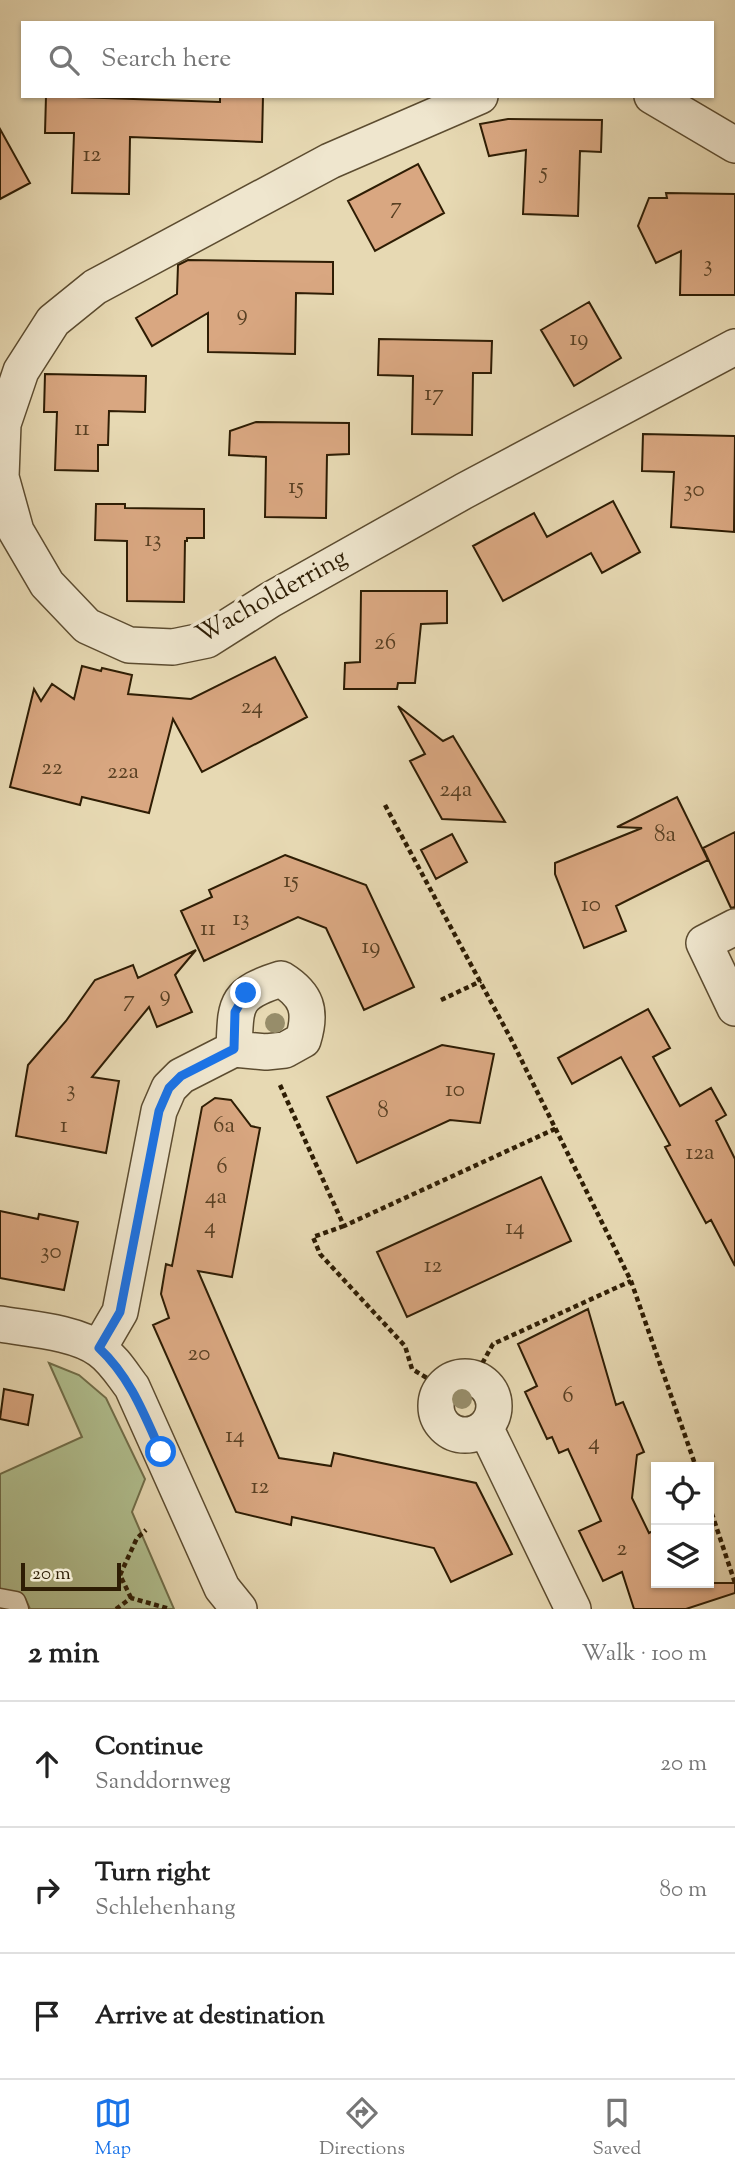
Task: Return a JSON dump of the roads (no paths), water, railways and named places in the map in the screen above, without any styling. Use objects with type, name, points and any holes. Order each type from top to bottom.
[{"type":"street","name":"Wacholderring","points":[[475,98],[330,160],[95,287],[53,321],[21,371],[3,424],[1,477],[16,531],[47,584],[87,626],[129,645],[173,647],[206,640],[270,600],[464,491],[735,347]]},
{"type":"street","points":[[655,98],[735,145]]},
{"type":"street","points":[[735,927],[704,943],[735,1008]]},
{"type":"street","points":[[99,1348],[120,1312],[159,1111],[169,1088],[181,1076],[250,1051]]},
{"type":"street","points":[[0,1324],[71,1337],[99,1348],[114,1362],[132,1387],[222,1588],[239,1609]]},
{"type":"street","points":[[458,1382],[486,1386],[494,1399],[493,1415],[485,1427],[474,1434],[461,1435],[448,1430],[439,1420],[436,1408],[458,1382]]},
{"type":"street","points":[[485,1427],[573,1609]]},
{"type":"lane","points":[[0,1598],[16,1601],[19,1609]]}]
